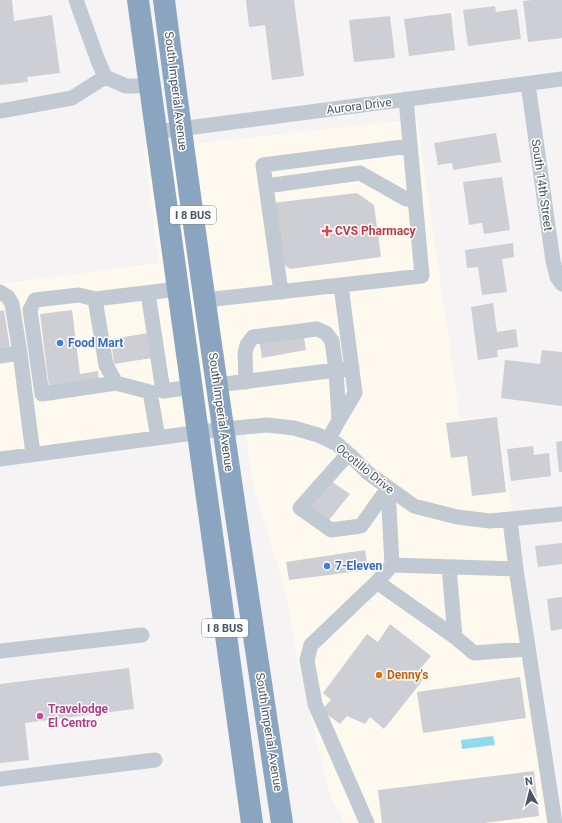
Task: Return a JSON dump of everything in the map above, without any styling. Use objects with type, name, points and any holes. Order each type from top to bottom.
[{"type":"highway","name":"South Imperial Avenue","points":[[138,0],[252,823]]},
{"type":"highway","name":"South Imperial Avenue","points":[[164,0],[180,129],[223,429],[282,823]]},
{"type":"street","points":[[76,0],[96,58],[106,77],[126,86],[150,86]]},
{"type":"street","points":[[0,111],[72,98],[106,77]]},
{"type":"street","name":"Aurora Drive","points":[[156,132],[562,79]]},
{"type":"street","name":"South 14th Street","points":[[528,84],[553,261],[557,277],[562,284]]},
{"type":"street","points":[[205,300],[422,276],[410,199],[410,146],[406,99]]},
{"type":"street","points":[[281,292],[263,165],[410,146]]},
{"type":"street","points":[[266,186],[360,173],[410,199]]},
{"type":"street","points":[[328,440],[355,393],[341,286]]},
{"type":"street","points":[[178,289],[95,299],[79,295],[35,300],[30,310],[42,394],[116,383],[157,392],[192,386]]},
{"type":"street","points":[[0,292],[8,297],[12,304],[33,454]]},
{"type":"street","points":[[148,293],[157,392],[158,438]]},
{"type":"street","points":[[95,299],[106,365],[116,383]]},
{"type":"street","points":[[246,382],[245,353],[247,345],[253,337],[317,329],[326,333],[332,341],[336,370],[339,420]]},
{"type":"street","points":[[0,356],[20,353]]},
{"type":"street","points":[[217,385],[352,368]]},
{"type":"street","name":"Ocotillo Drive","points":[[0,459],[198,432],[267,425],[294,428],[318,435],[337,444],[368,473],[414,506],[457,517],[490,521],[562,514]]},
{"type":"street","points":[[348,454],[300,508],[331,530],[361,526],[388,488]]},
{"type":"street","points":[[367,823],[315,704],[307,660],[311,645],[377,582],[392,565],[388,488]]},
{"type":"street","points":[[510,520],[516,569],[555,823]]},
{"type":"street","points":[[392,565],[516,569]]},
{"type":"street","points":[[448,567],[455,637]]},
{"type":"street","points":[[377,582],[455,637],[474,653],[528,649]]},
{"type":"street","points":[[0,651],[142,635]]},
{"type":"street","points":[[0,779],[155,760]]},
{"type":"shaded area","points":[[417,119],[460,418],[497,417],[511,502],[554,823],[345,823],[331,798],[296,655],[287,597],[254,489],[245,428],[0,458],[0,284],[159,263],[144,149]]},
{"type":"water","points":[[493,736],[495,745],[462,749],[461,740]]},
{"type":"building","points":[[0,0],[12,0],[14,21],[52,15],[60,73],[27,77],[28,82],[0,85]]},
{"type":"building","points":[[246,0],[294,0],[304,76],[272,80],[265,25],[249,27]]},
{"type":"building","points":[[562,0],[562,38],[528,42],[523,1]]},
{"type":"building","points":[[495,6],[496,12],[517,9],[521,39],[468,46],[463,10]]},
{"type":"building","points":[[451,13],[455,50],[409,56],[404,19]]},
{"type":"building","points":[[390,16],[395,58],[354,62],[349,20]]},
{"type":"building","points":[[496,133],[501,162],[453,170],[452,163],[438,165],[434,143]]},
{"type":"building","points":[[502,177],[510,230],[484,234],[482,223],[469,225],[463,182]]},
{"type":"building","name":"CVS Pharmacy","points":[[357,193],[374,205],[381,257],[290,269],[279,261],[272,203]]},
{"type":"building","points":[[513,243],[514,257],[502,259],[507,292],[482,295],[478,267],[467,268],[465,250]]},
{"type":"building","points":[[493,303],[497,332],[516,329],[518,347],[497,350],[498,357],[478,360],[471,307]]},
{"type":"building","points":[[4,310],[10,347],[0,349],[0,311]]},
{"type":"building","name":"Food Mart","points":[[72,310],[80,374],[98,371],[99,380],[49,387],[40,314]]},
{"type":"building","points":[[303,332],[306,350],[262,358],[259,339]]},
{"type":"building","points":[[149,333],[152,358],[114,364],[111,339]]},
{"type":"building","points":[[542,350],[562,352],[562,406],[501,398],[505,360],[540,364]]},
{"type":"building","points":[[497,417],[506,492],[472,496],[467,456],[451,458],[446,423]]},
{"type":"building","points":[[562,441],[562,472],[559,472],[556,442]]},
{"type":"building","points":[[533,446],[534,455],[549,453],[551,476],[511,481],[507,449]]},
{"type":"building","points":[[331,481],[350,494],[329,520],[311,507]]},
{"type":"building","points":[[562,543],[562,564],[538,567],[535,546]]},
{"type":"building","name":"7-Eleven","points":[[365,550],[368,570],[289,580],[286,562]]},
{"type":"building","points":[[562,597],[562,629],[551,631],[547,599]]},
{"type":"building","name":"Denny's","points":[[390,624],[431,656],[420,669],[422,681],[384,729],[370,717],[365,724],[347,716],[340,724],[321,710],[331,700],[323,693],[367,634],[378,642]]},
{"type":"building","name":"Travelodge El Centro","points":[[129,668],[134,709],[25,723],[29,760],[0,763],[0,684]]},
{"type":"building","points":[[520,677],[526,718],[423,733],[417,692]]},
{"type":"building","points":[[534,771],[539,816],[484,823],[382,823],[378,790]]},
{"type":"place","name":"CVS Pharmacy","points":[[327,231]]},
{"type":"place","name":"Food Mart","points":[[60,343]]},
{"type":"place","name":"7-Eleven","points":[[327,566]]},
{"type":"place","name":"Denny's","points":[[379,675]]},
{"type":"place","name":"Travelodge El Centro","points":[[40,716]]}]
